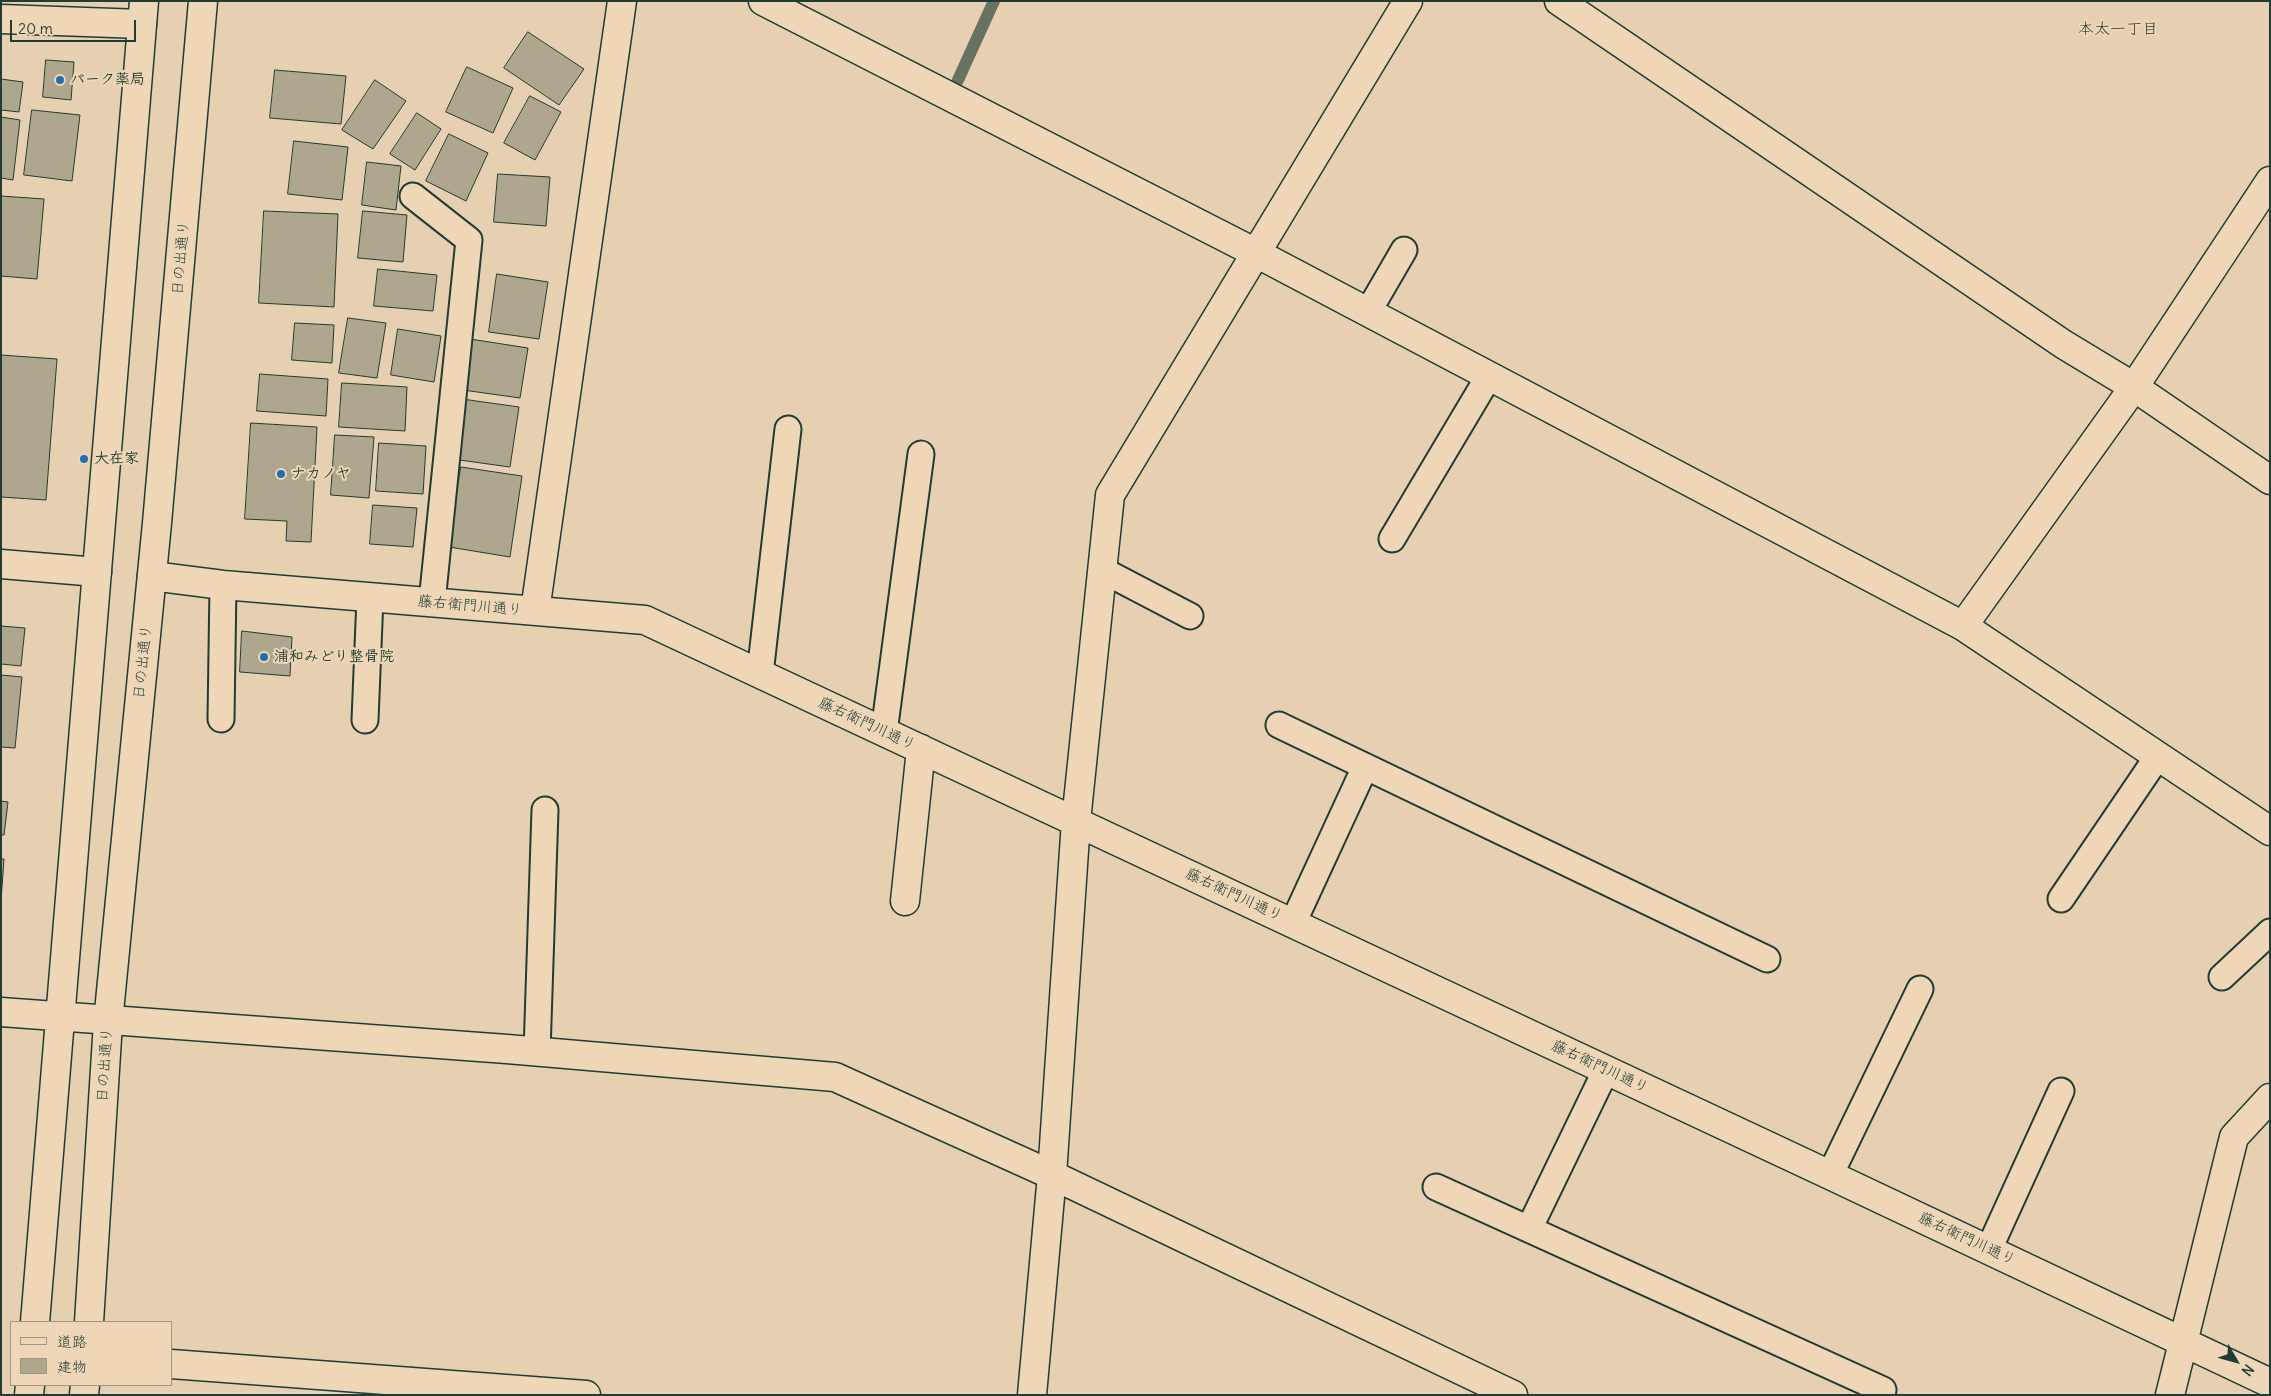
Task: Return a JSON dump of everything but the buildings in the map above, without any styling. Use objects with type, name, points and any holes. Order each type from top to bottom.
[{"type":"street","name":"日の出通り","points":[[89,1321],[108,1022],[152,576],[203,1]]},
{"type":"street","points":[[535,611],[622,1]]},
{"type":"street","points":[[763,1],[1256,253],[1963,626],[2270,831]]},
{"type":"street","points":[[1032,1395],[1052,1175],[1076,821],[1110,495],[1408,1]]},
{"type":"street","points":[[1559,1],[2063,344],[2134,387],[2270,480]]},
{"type":"street","points":[[1,19],[143,13],[35,1321]]},
{"type":"street","points":[[1963,626],[2134,387],[2270,181]]},
{"type":"street","points":[[1,564],[96,572]]},
{"type":"street","name":"藤右衛門川通り","points":[[152,576],[223,586],[645,620],[2270,1383]]},
{"type":"street","points":[[905,901],[921,749]]},
{"type":"street","points":[[1,1012],[108,1022],[537,1052],[835,1077],[1052,1175],[1513,1395]]},
{"type":"street","points":[[2170,1395],[2234,1137],[2270,1098]]},
{"type":"street","points":[[172,1364],[518,1393],[586,1395]]},
{"type":"lane","points":[[413,196],[469,240],[432,602]]},
{"type":"lane","points":[[1368,312],[1404,250]]},
{"type":"lane","points":[[1392,539],[1489,376]]},
{"type":"lane","points":[[760,674],[788,430]]},
{"type":"lane","points":[[884,732],[921,454]]},
{"type":"lane","points":[[1102,570],[1190,616]]},
{"type":"lane","points":[[221,719],[223,586]]},
{"type":"lane","points":[[364,720],[370,598]]},
{"type":"lane","points":[[1279,725],[1767,959]]},
{"type":"lane","points":[[2061,900],[2158,756]]},
{"type":"lane","points":[[1293,923],[1366,767]]},
{"type":"lane","points":[[537,1052],[545,810]]},
{"type":"lane","points":[[2222,977],[2270,932]]},
{"type":"lane","points":[[1830,1175],[1920,988]]},
{"type":"lane","points":[[1529,1229],[1606,1070]]},
{"type":"lane","points":[[1989,1250],[2061,1090]]},
{"type":"lane","points":[[1436,1187],[1883,1390]]},
{"type":"waterway","points":[[958,80],[994,1]]},
{"type":"place","name":"パーク薬局","points":[[60,80]]},
{"type":"place","name":"大在家","points":[[84,459]]},
{"type":"place","name":"ナカノヤ","points":[[281,474]]},
{"type":"place","name":"浦和みどり整骨院","points":[[264,657]]},
{"type":"district","name":"本太一丁目","points":[[2118,29]]}]
